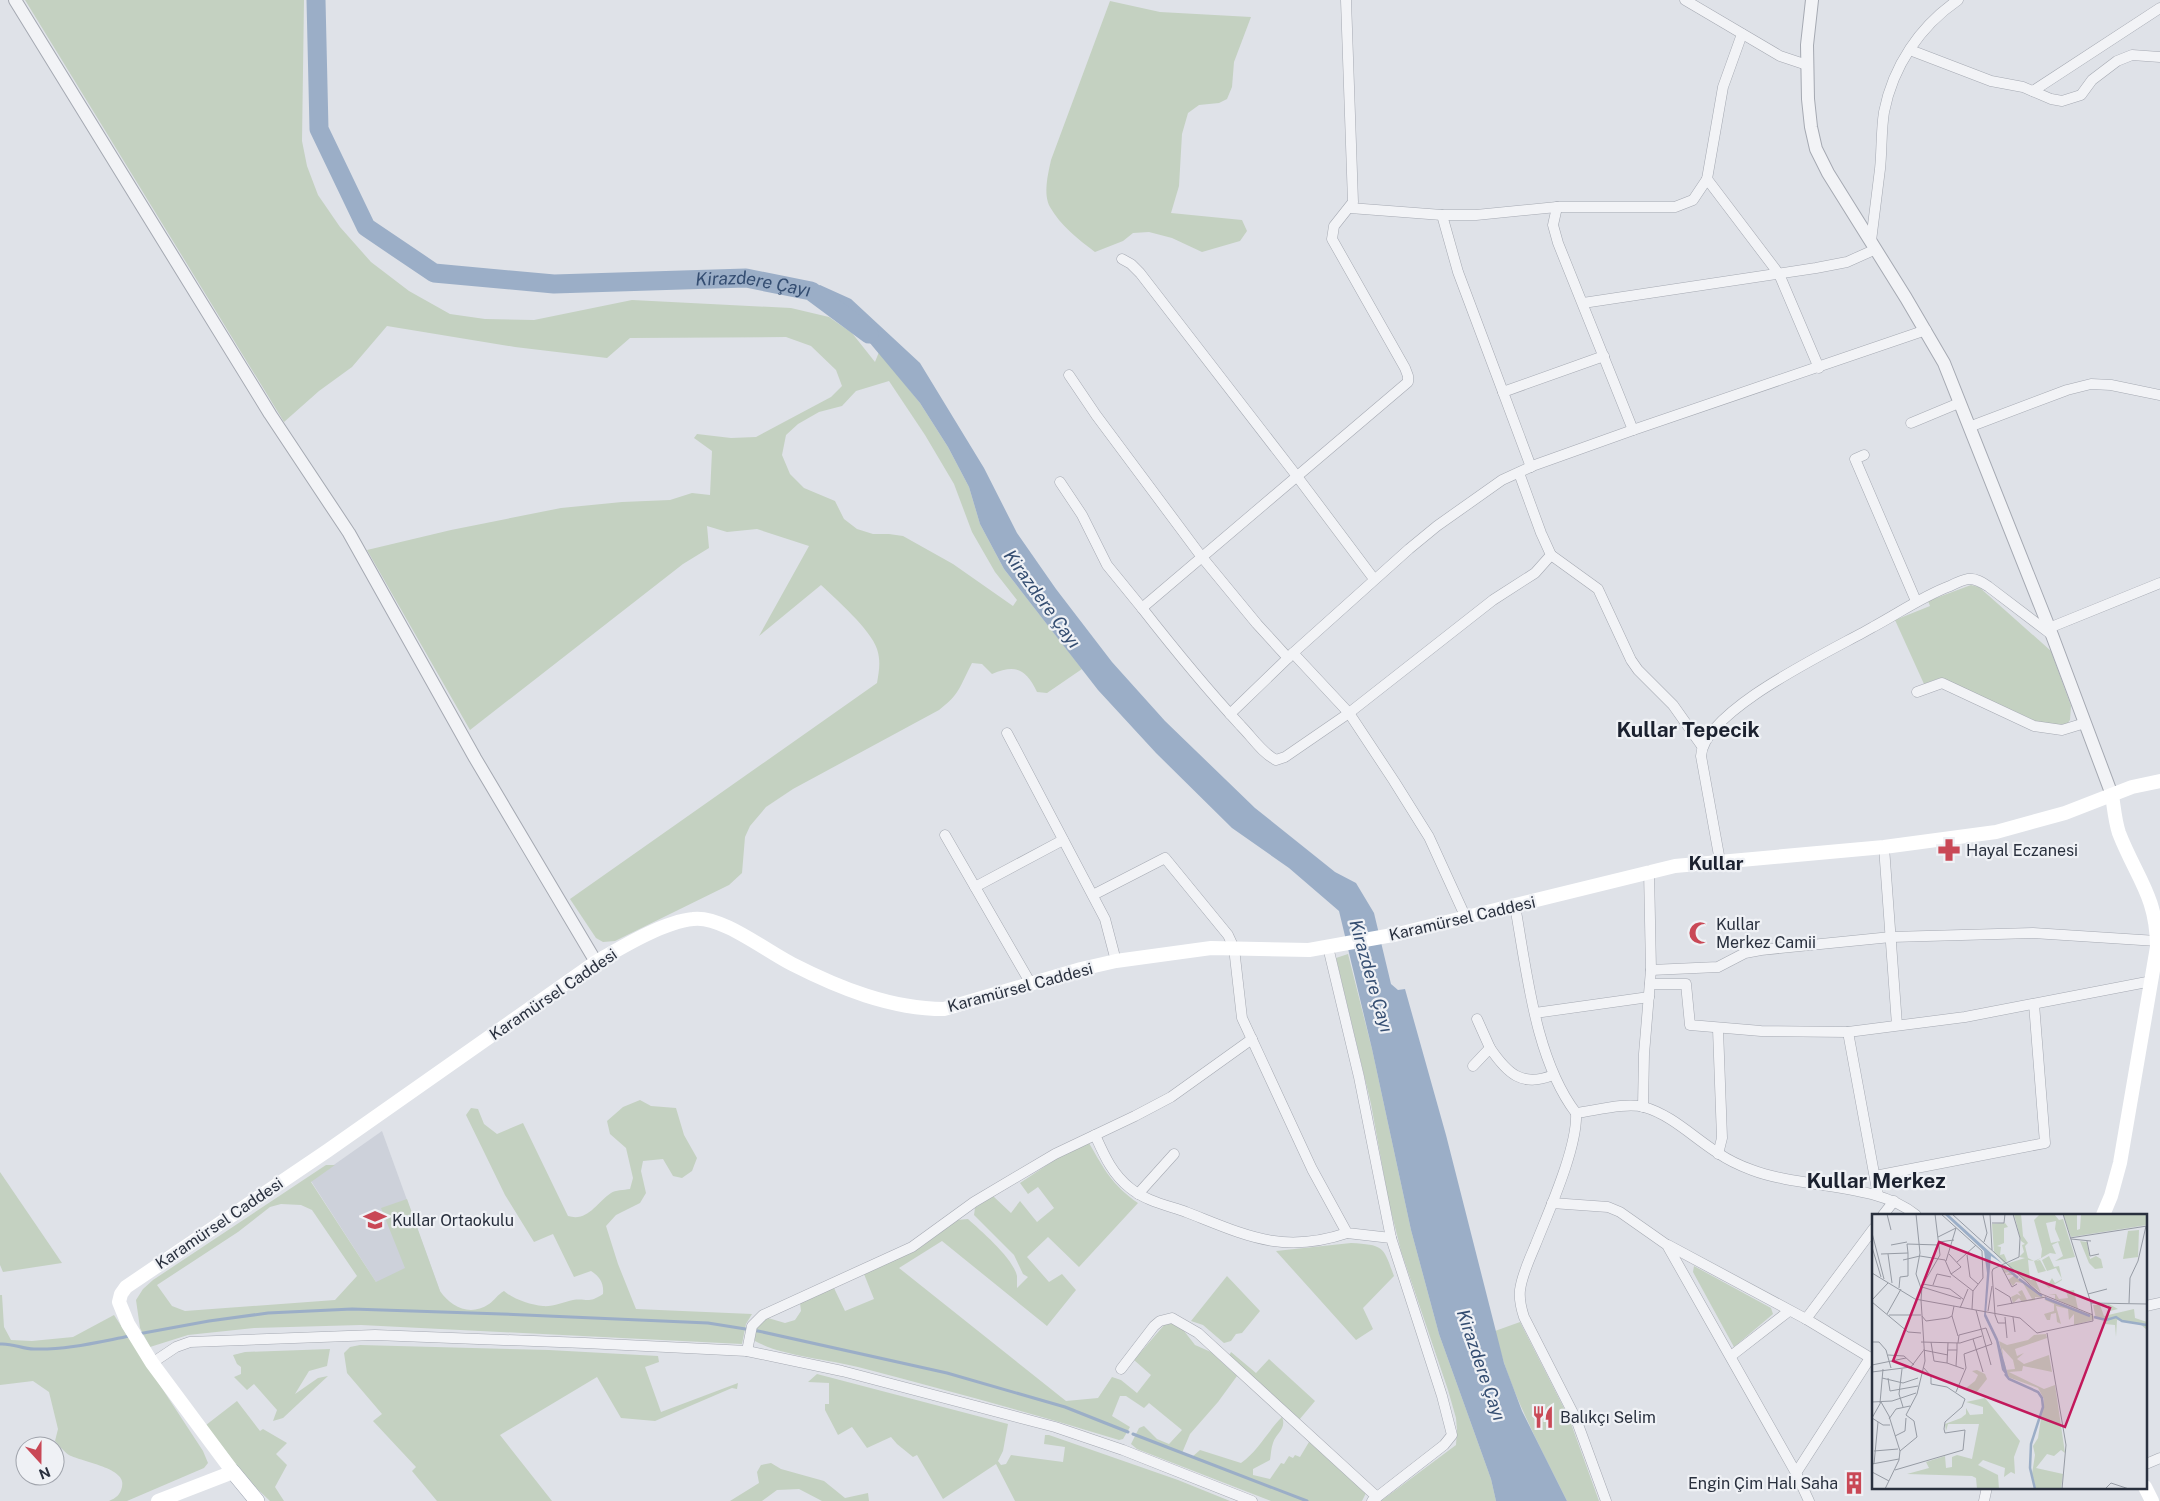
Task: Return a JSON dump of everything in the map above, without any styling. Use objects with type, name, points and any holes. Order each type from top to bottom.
[{"type":"main road","name":"Karamürsel Caddesi","points":[[232,1472],[148,1357],[128,1324],[119,1302],[121,1294],[134,1280],[327,1151],[596,962],[624,946],[677,923],[693,919],[716,921],[812,974],[845,988],[891,1003],[930,1009],[944,1008],[1081,969],[1116,961],[1188,950],[1234,948],[1300,950],[1328,947],[1398,934],[1515,906],[1649,870],[1720,861],[1884,847],[1996,832],[2065,813],[2132,787],[2160,782]]},
{"type":"main road","points":[[2103,1214],[2111,1196],[2120,1163],[2152,981],[2158,923],[2148,894],[2119,831],[2112,795]]},
{"type":"main road","points":[[158,1501],[232,1472],[257,1501]]},
{"type":"main road","points":[[2146,1488],[2152,1501]]},
{"type":"street","points":[[15,0],[276,423],[349,533],[475,758],[596,962]]},
{"type":"street","points":[[1142,608],[1296,475],[1408,382],[1408,376],[1404,368],[1332,238],[1334,226],[1350,208],[1353,198],[1346,0]]},
{"type":"street","points":[[1685,0],[1780,56],[1807,65]]},
{"type":"street","points":[[1812,0],[1807,45],[1807,65],[1810,117],[1816,149],[1828,173],[1926,330],[1944,363],[2051,632],[2112,795]]},
{"type":"street","points":[[1873,245],[1884,113],[1893,79],[1917,37],[1940,12],[1958,0]]},
{"type":"street","points":[[2033,91],[2160,8]]},
{"type":"street","points":[[1350,208],[1442,216],[1476,215],[1557,207],[1675,207],[1693,200],[1707,178],[1722,87],[1742,34]]},
{"type":"street","points":[[1910,50],[1991,81],[2023,87],[2062,102],[2081,96],[2092,80],[2117,61],[2132,55],[2160,57]]},
{"type":"street","points":[[1707,178],[1779,274],[1819,368]]},
{"type":"street","points":[[1557,207],[1554,219],[1555,232],[1633,430]]},
{"type":"street","points":[[1442,216],[1456,265],[1531,467]]},
{"type":"street","points":[[1583,303],[1847,262],[1873,245]]},
{"type":"street","points":[[1122,259],[1140,273],[1374,579]]},
{"type":"street","points":[[1230,714],[1290,655],[1374,579],[1437,526],[1502,480],[1531,467],[1633,430],[1926,330]]},
{"type":"street","points":[[1503,392],[1604,356]]},
{"type":"street","points":[[1069,375],[1096,415],[1201,556],[1257,624],[1349,713],[1429,837],[1466,918]]},
{"type":"street","points":[[1969,427],[2067,390],[2091,384],[2111,385],[2160,395]]},
{"type":"street","points":[[1911,423],[1959,403]]},
{"type":"street","points":[[1864,455],[1855,459],[1916,601]]},
{"type":"street","points":[[1519,472],[1541,534],[1551,555],[1598,589],[1631,660],[1638,670],[1673,705],[1702,746]]},
{"type":"street","points":[[1060,482],[1082,515],[1111,570],[1203,684],[1258,745],[1271,758],[1276,760],[1285,757],[1349,713],[1493,600],[1535,573],[1551,555]]},
{"type":"street","points":[[1720,861],[1701,756],[1702,746],[1721,722],[1785,675],[1916,601],[1968,579],[1989,587],[2051,632]]},
{"type":"street","points":[[2051,632],[2160,583]]},
{"type":"street","points":[[1917,692],[1942,683],[2034,726],[2062,730],[2085,723]]},
{"type":"street","points":[[1007,733],[1093,895],[1107,926],[1116,961]]},
{"type":"street","points":[[945,835],[1031,984]]},
{"type":"street","points":[[975,887],[1063,840]]},
{"type":"street","points":[[1884,847],[1898,1025]]},
{"type":"street","points":[[1093,895],[1165,858],[1221,925],[1234,948],[1240,1012],[1312,1169],[1347,1233]]},
{"type":"street","points":[[1643,1107],[1644,1054],[1651,970],[1649,870]]},
{"type":"street","points":[[1515,906],[1535,1013],[1553,1075],[1564,1098],[1576,1113],[1572,1140],[1552,1203],[1522,1278],[1520,1299],[1524,1317],[1576,1420],[1606,1501]]},
{"type":"street","points":[[1651,970],[1718,967],[1745,953],[1761,950],[1891,937],[2033,934],[2157,941]]},
{"type":"street","points":[[1121,1369],[1154,1326],[1160,1321],[1167,1318],[1180,1322],[1198,1332],[1374,1499],[1444,1445],[1452,1435],[1439,1387],[1390,1238],[1359,1077],[1328,947]]},
{"type":"street","points":[[1650,984],[1686,984],[1690,1025],[1718,1029],[1848,1032],[1964,1017],[2152,981]]},
{"type":"street","points":[[1535,1013],[1649,997]]},
{"type":"street","points":[[1875,1176],[2045,1143],[2034,1004]]},
{"type":"street","points":[[1477,1019],[1490,1048],[1503,1066],[1518,1077],[1535,1080],[1553,1075]]},
{"type":"street","points":[[1718,1029],[1722,1138],[1718,1154]]},
{"type":"street","points":[[1848,1032],[1878,1195]]},
{"type":"street","points":[[747,1351],[748,1340],[755,1321],[772,1310],[912,1248],[974,1202],[1060,1151],[1171,1097],[1252,1039]]},
{"type":"street","points":[[1473,1066],[1490,1048]]},
{"type":"street","points":[[1576,1113],[1624,1107],[1643,1107],[1687,1129],[1718,1154],[1753,1170],[1781,1178],[1878,1195],[1894,1201],[1914,1214]]},
{"type":"street","points":[[1095,1135],[1114,1173],[1138,1194],[1150,1201],[1266,1241],[1290,1243],[1322,1241],[1347,1233],[1390,1238]]},
{"type":"street","points":[[1138,1194],[1174,1154]]},
{"type":"street","points":[[1885,1214],[1894,1201]]},
{"type":"street","points":[[1552,1203],[1608,1207],[1620,1212],[1667,1244],[1806,1319],[1872,1359],[1796,1473]]},
{"type":"street","points":[[1806,1319],[1872,1231]]},
{"type":"street","points":[[1667,1244],[1732,1356],[1796,1473],[1808,1501]]},
{"type":"street","points":[[1732,1356],[1789,1311]]},
{"type":"street","points":[[148,1357],[190,1342],[375,1335],[747,1351],[842,1371],[1055,1427],[1123,1450],[1252,1501]]},
{"type":"street","points":[[2148,1463],[2160,1458]]},
{"type":"street","points":[[1984,1501],[1987,1488]]},
{"type":"shaded area","name":"Kullar Ortaokulu","points":[[382,1131],[440,1291],[376,1282],[311,1181]]},
{"type":"green space","points":[[25,0],[304,0],[302,141],[307,166],[318,195],[340,227],[371,262],[409,291],[450,314],[485,319],[534,320],[632,300],[791,308],[829,317],[852,333],[875,362],[879,352],[920,403],[948,447],[969,487],[980,524],[1004,569],[1082,669],[1047,693],[1037,692],[1029,678],[1014,669],[992,674],[982,664],[972,663],[956,694],[939,710],[793,789],[766,807],[750,826],[745,837],[742,873],[729,885],[615,941],[603,942],[596,938],[570,899],[877,683],[879,658],[873,641],[852,615],[821,585],[759,636],[809,546],[757,529],[727,532],[707,526],[709,548],[683,564],[470,730],[367,550],[451,530],[561,508],[622,502],[670,500],[692,493],[710,495],[712,451],[694,438],[697,434],[731,438],[756,437],[831,397],[842,386],[836,370],[811,346],[786,337],[630,338],[607,358],[515,347],[387,326],[352,367],[319,391],[284,422]],"holes":[[[889,381],[925,435],[954,484],[972,532],[995,572],[1017,600],[1013,606],[953,564],[903,536],[873,534],[857,529],[844,519],[835,501],[804,488],[790,474],[782,455],[786,435],[798,424],[819,412],[842,406],[856,391]]]},
{"type":"green space","points":[[1110,1],[1160,12],[1251,17],[1234,62],[1232,87],[1227,99],[1219,103],[1199,105],[1188,113],[1182,134],[1179,186],[1171,213],[1242,220],[1247,231],[1240,241],[1202,252],[1172,238],[1149,232],[1133,233],[1123,241],[1095,252],[1064,226],[1050,207],[1046,190],[1051,160]]},
{"type":"green space","points":[[1971,585],[1979,587],[2051,651],[2071,706],[2070,720],[2065,727],[2042,724],[1940,678],[1924,684],[1895,620],[1930,606],[1928,601]]},
{"type":"green space","points":[[1348,954],[1372,1049],[1411,1230],[1439,1334],[1491,1479],[1496,1501],[1381,1501],[1456,1445],[1457,1430],[1456,1418],[1448,1390],[1401,1251],[1389,1203],[1371,1104],[1336,958]]},
{"type":"green space","points":[[640,1100],[651,1106],[676,1108],[684,1135],[697,1158],[692,1171],[682,1178],[673,1176],[663,1159],[643,1161],[641,1171],[646,1193],[640,1203],[616,1215],[606,1226],[618,1264],[636,1309],[752,1314],[746,1324],[742,1344],[361,1325],[254,1328],[188,1335],[150,1347],[140,1328],[136,1300],[143,1289],[153,1280],[326,1165],[335,1165],[311,1182],[376,1282],[405,1268],[381,1208],[407,1199],[440,1291],[455,1306],[468,1310],[482,1308],[504,1291],[522,1301],[543,1306],[573,1300],[591,1300],[598,1297],[603,1294],[602,1283],[599,1278],[591,1271],[574,1277],[553,1234],[534,1242],[505,1195],[466,1115],[471,1108],[478,1109],[484,1124],[497,1134],[523,1123],[568,1216],[575,1217],[586,1214],[613,1192],[630,1189],[633,1178],[626,1148],[610,1134],[607,1121],[623,1107]],"holes":[[[281,1204],[301,1205],[312,1210],[357,1276],[335,1300],[185,1311],[172,1306],[157,1285],[238,1232],[270,1207]]]},
{"type":"green space","points":[[1089,1143],[1104,1169],[1115,1183],[1138,1203],[1079,1267],[1048,1237],[1027,1257],[1049,1282],[1062,1274],[1076,1290],[1047,1326],[942,1241],[899,1268],[1066,1401],[1098,1398],[1112,1377],[1121,1380],[1137,1393],[1151,1375],[1134,1360],[1165,1324],[1172,1323],[1181,1327],[1195,1345],[1211,1352],[1237,1376],[1218,1402],[1190,1434],[1182,1453],[1192,1457],[1200,1450],[1241,1463],[1252,1453],[1282,1417],[1283,1425],[1274,1440],[1270,1460],[1253,1469],[1253,1475],[1270,1479],[1281,1463],[1284,1464],[1289,1456],[1293,1458],[1295,1455],[1300,1457],[1309,1442],[1366,1493],[1362,1501],[1271,1501],[1137,1449],[1131,1444],[1139,1428],[1144,1426],[1157,1439],[1169,1444],[1182,1430],[1149,1403],[1144,1408],[1126,1396],[1120,1396],[1112,1416],[1130,1427],[1123,1439],[1119,1440],[1021,1411],[858,1367],[778,1350],[755,1341],[757,1327],[764,1320],[768,1318],[785,1323],[795,1320],[801,1311],[800,1303],[834,1288],[845,1311],[874,1299],[864,1274],[921,1247],[957,1220],[968,1219],[1003,1253],[1010,1261],[1017,1276],[1017,1288],[1028,1277],[1023,1274],[1014,1255],[974,1215],[975,1208],[993,1196],[1011,1213],[1020,1201],[1037,1222],[1054,1208],[1038,1187],[1028,1194],[1020,1183],[1056,1159]]},
{"type":"green space","points":[[0,1172],[62,1263],[3,1272],[0,1265]]},
{"type":"green space","points":[[1351,1243],[1376,1246],[1381,1249],[1387,1258],[1394,1276],[1363,1308],[1373,1329],[1356,1340],[1276,1251]]},
{"type":"green space","points":[[1694,1266],[1771,1308],[1773,1314],[1734,1347],[1693,1272]]},
{"type":"green space","points":[[1227,1276],[1260,1311],[1242,1333],[1236,1334],[1231,1341],[1224,1343],[1203,1325],[1191,1321]]},
{"type":"green space","points":[[0,1295],[2,1295],[4,1327],[11,1340],[32,1341],[73,1337],[114,1315],[203,1451],[208,1463],[204,1468],[127,1501],[109,1501],[119,1494],[122,1480],[118,1475],[103,1466],[75,1458],[65,1452],[65,1436],[56,1436],[58,1429],[49,1392],[33,1381],[0,1385]]},
{"type":"green space","points":[[1520,1322],[1569,1418],[1599,1501],[1567,1501],[1526,1418],[1508,1375],[1495,1331]]},
{"type":"green space","points":[[360,1345],[549,1350],[658,1356],[659,1362],[645,1367],[661,1412],[738,1383],[737,1389],[732,1388],[655,1421],[621,1418],[597,1377],[500,1435],[552,1501],[437,1501],[412,1471],[416,1467],[373,1421],[382,1414],[347,1373],[344,1353],[350,1347]]},
{"type":"green space","points":[[330,1349],[327,1366],[309,1371],[295,1394],[318,1378],[328,1376],[283,1418],[273,1421],[277,1410],[254,1384],[247,1390],[234,1377],[241,1374],[241,1367],[237,1364],[233,1355],[245,1352]]},
{"type":"green space","points":[[1231,1352],[1256,1373],[1269,1359],[1315,1401],[1299,1420],[1229,1356]]},
{"type":"green space","points":[[817,1374],[1008,1424],[1003,1451],[998,1461],[1001,1465],[1006,1464],[1011,1455],[1063,1462],[1065,1447],[1044,1444],[1045,1435],[1049,1435],[1178,1480],[1230,1501],[1015,1501],[996,1464],[943,1499],[917,1455],[913,1457],[891,1437],[867,1448],[852,1427],[838,1435],[825,1410],[825,1404],[829,1404],[829,1383],[808,1382]]},
{"type":"green space","points":[[237,1401],[260,1431],[263,1429],[287,1443],[276,1454],[287,1465],[275,1487],[284,1501],[270,1501],[249,1481],[206,1425]]},
{"type":"green space","points":[[771,1463],[781,1469],[824,1481],[845,1498],[868,1493],[869,1501],[822,1501],[799,1489],[777,1490],[762,1501],[730,1501],[759,1483],[757,1472],[761,1465]]},
{"type":"water","points":[[820,285],[851,299],[920,363],[984,468],[1017,533],[1056,589],[1112,662],[1165,721],[1255,808],[1335,872],[1356,883],[1374,913],[1391,984],[1398,990],[1405,989],[1446,1135],[1504,1363],[1522,1411],[1567,1501],[1496,1501],[1491,1479],[1439,1334],[1411,1230],[1372,1049],[1339,911],[1289,868],[1232,828],[1156,753],[1098,690],[1004,569],[980,524],[969,487],[948,447],[920,403],[839,306],[811,291]]},
{"type":"waterway","name":"Kirazdere Çayı","points":[[316,0],[319,129],[366,227],[434,273],[554,284],[746,278],[811,291],[869,334]]},
{"type":"waterway","points":[[138,1334],[209,1321],[268,1313],[352,1309],[708,1323],[758,1331],[947,1373],[1065,1407],[1128,1432]]},
{"type":"waterway","points":[[0,1344],[30,1349],[46,1349],[82,1345],[130,1336]]},
{"type":"waterway","points":[[1133,1434],[1307,1501]]},
{"type":"place","name":"Hayal Eczanesi","points":[[1949,850]]},
{"type":"place","name":"Kullar Merkez Camii","points":[[1700,933]]},
{"type":"place","name":"Kullar Ortaokulu","points":[[375,1220]]},
{"type":"place","name":"Balıkçı Selim","points":[[1543,1417]]},
{"type":"place","name":"Engin Çim Halı Saha","points":[[1854,1483]]},
{"type":"district","name":"Kullar Tepecik","points":[[1688,730]]},
{"type":"district","name":"Kullar","points":[[1716,863]]},
{"type":"district","name":"Kullar Merkez","points":[[1876,1181]]}]
